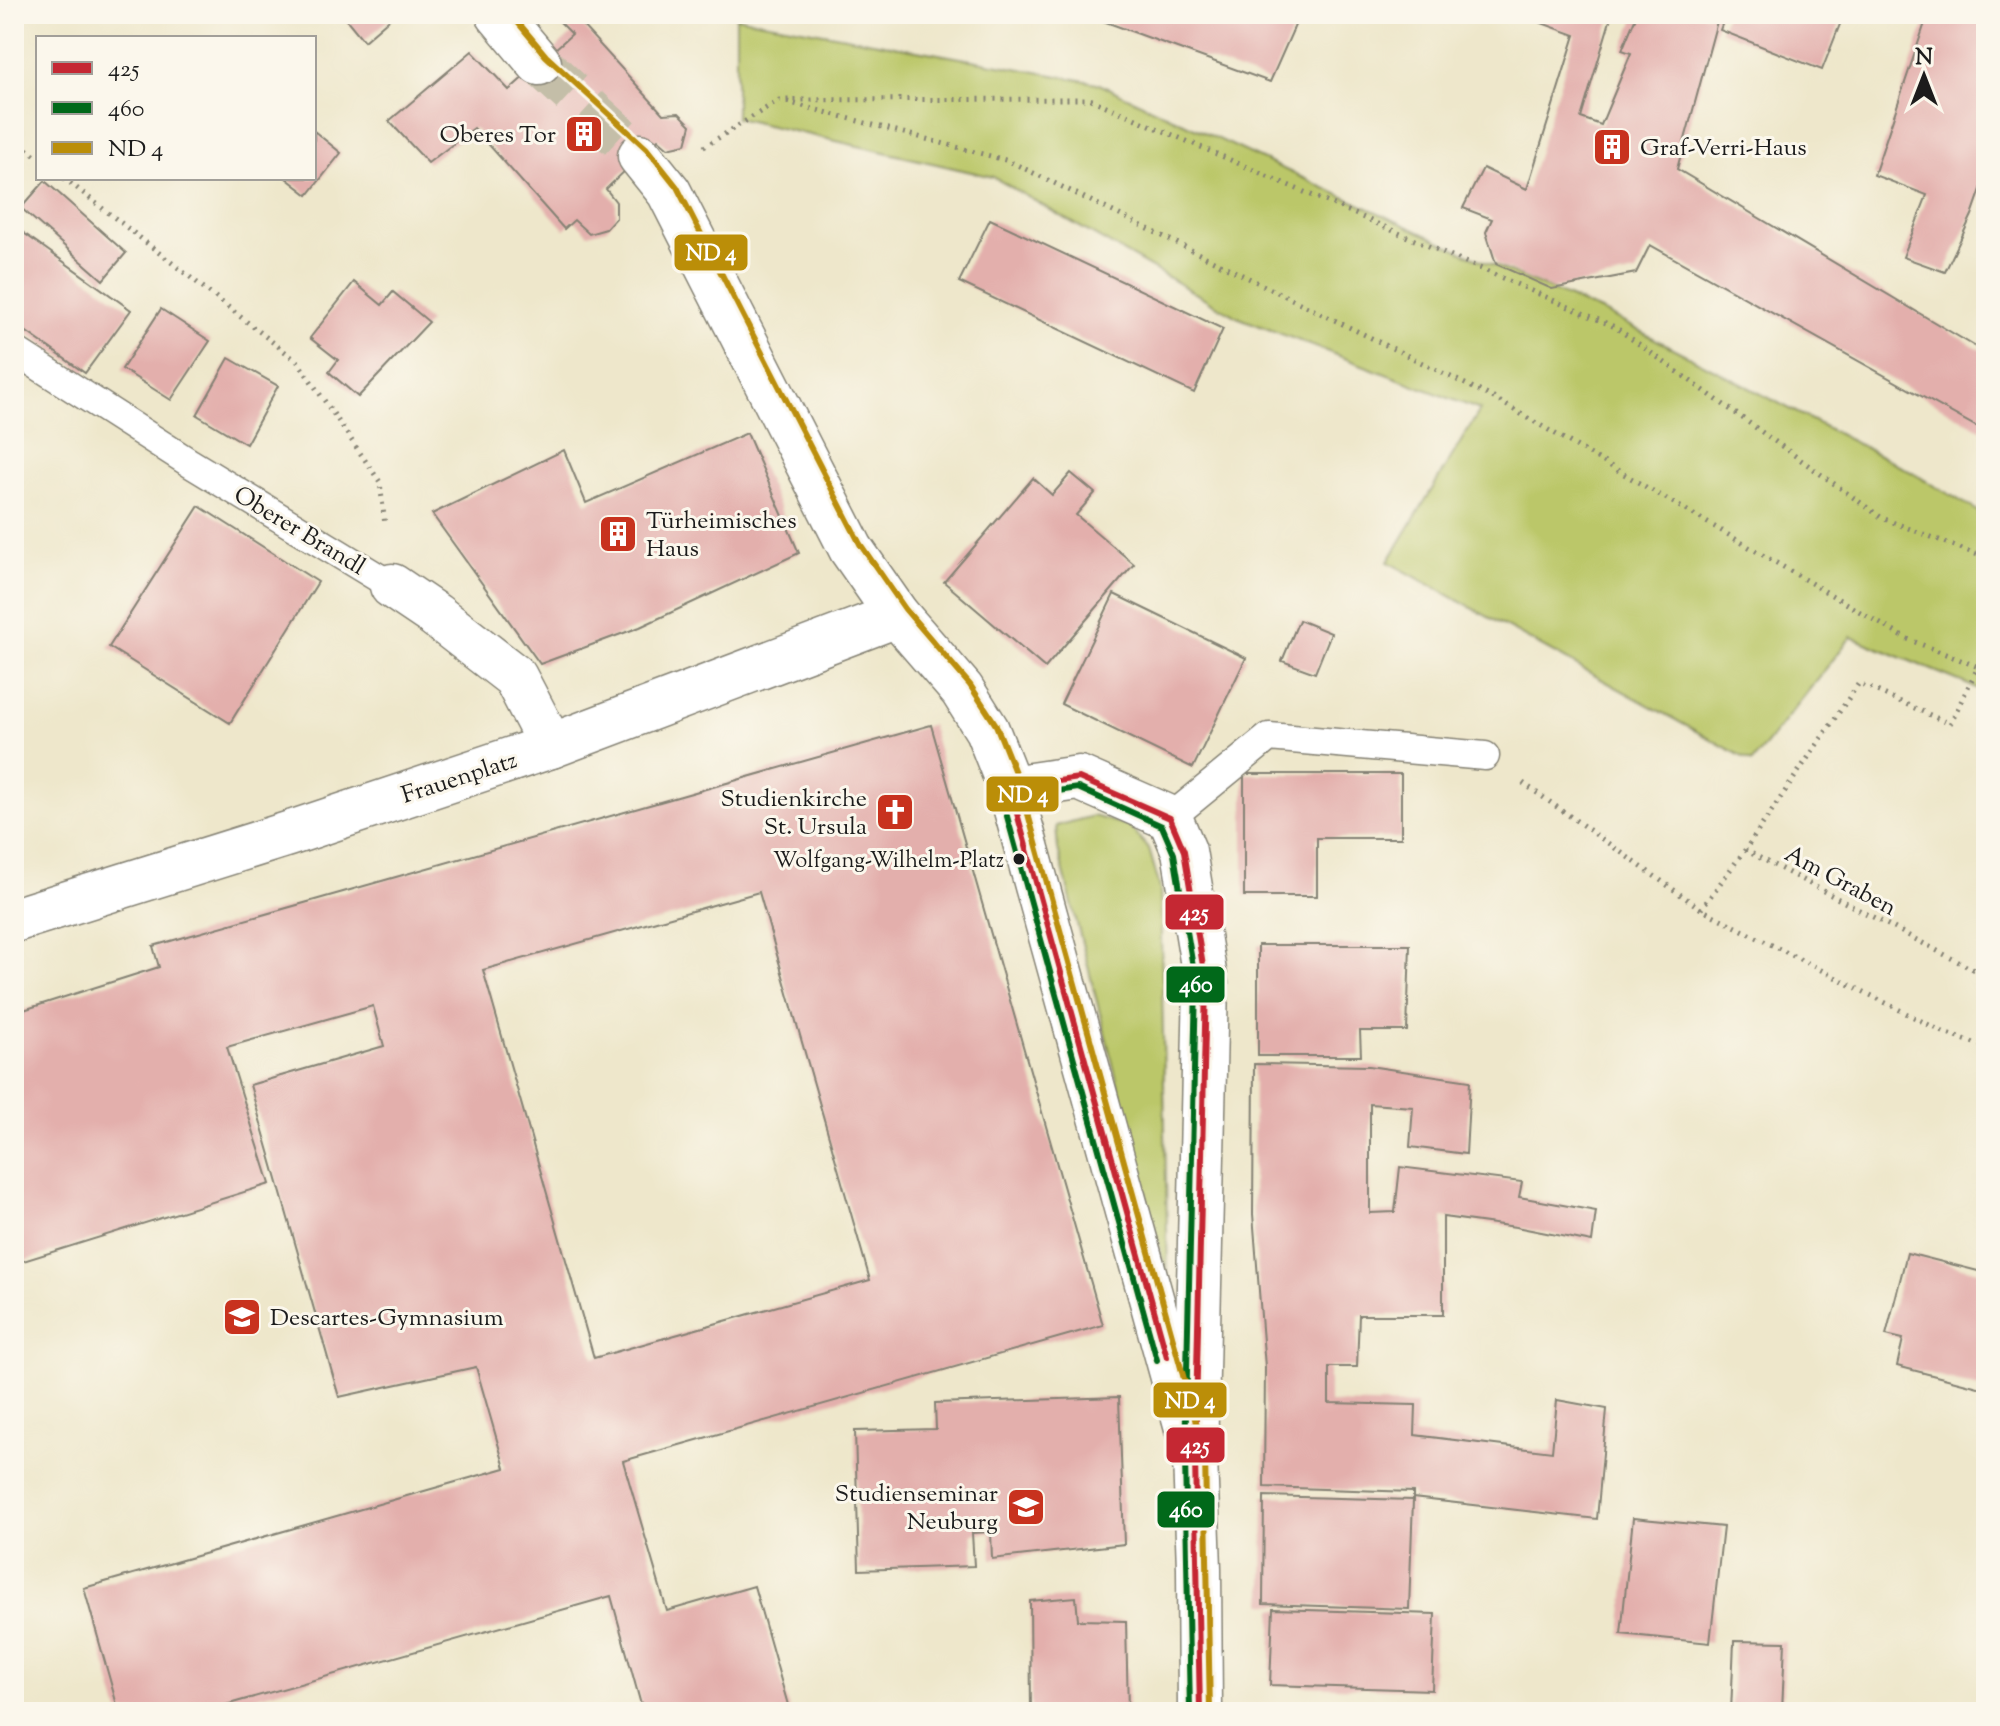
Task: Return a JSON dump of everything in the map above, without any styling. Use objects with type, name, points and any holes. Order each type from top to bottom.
[{"type":"street","points":[[498,14],[539,63]]},
{"type":"street","points":[[640,156],[669,192],[851,549],[897,615],[962,690],[987,730],[1010,788],[1195,1457]]},
{"type":"street","name":"Oberer Brandl","points":[[392,586],[515,677],[551,746]]},
{"type":"street","name":"Frauenplatz","points":[[14,920],[288,834],[551,746],[897,615]]},
{"type":"street","points":[[1010,788],[1079,778],[1170,818],[1184,851],[1206,984],[1195,1457],[1200,1712]]},
{"type":"lane","name":"Oberer Brandl","points":[[14,350],[190,463],[392,586]]},
{"type":"lane","points":[[1170,818],[1269,737],[1485,756]]},
{"type":"path","points":[[669,192],[706,143],[779,100],[1090,99],[1615,327],[1882,518],[1986,558]]},
{"type":"path","points":[[779,100],[1009,161],[1492,397],[1905,638],[1986,670]]},
{"type":"path","points":[[14,139],[36,156]]},
{"type":"path","points":[[67,180],[298,362],[380,482],[392,586]]},
{"type":"path","points":[[1701,909],[1859,683],[1950,724],[1978,667]]},
{"type":"path","points":[[1485,756],[1701,909],[1947,1034],[1986,1047]]},
{"type":"path","name":"Am Graben","points":[[1745,850],[1986,974]]},
{"type":"green space","points":[[736,17],[1097,83],[1476,258],[1605,313],[1904,468],[1978,511],[1981,532],[1986,535],[1986,692],[1851,637],[1752,762],[1388,562],[1480,410],[1237,317],[993,177],[736,118]]},
{"type":"green space","points":[[1093,816],[1129,826],[1149,849],[1160,888],[1168,1280],[1058,849],[1056,826]]},
{"type":"building","points":[[342,14],[395,14],[364,41]]},
{"type":"building","name":"Oberes Tor","points":[[552,14],[589,14],[581,24],[663,114],[679,113],[691,125],[686,144],[668,148],[658,139],[606,189],[616,202],[616,218],[606,229],[589,234],[574,220],[564,229],[474,128],[428,163],[389,121],[472,51],[509,90],[572,34]]},
{"type":"building","points":[[1084,14],[1300,14],[1270,82]]},
{"type":"building","points":[[1517,14],[1612,14],[1581,118],[1601,125],[1631,53],[1622,50],[1637,14],[1719,14],[1677,169],[1986,353],[1986,432],[1650,245],[1636,273],[1552,289],[1496,264],[1486,232],[1492,219],[1463,208],[1483,168],[1527,189],[1575,35]]},
{"type":"building","points":[[1726,14],[1844,14],[1822,70],[1720,30]]},
{"type":"building","points":[[1928,14],[1979,14],[1986,17],[1986,175],[1972,215],[1945,272],[1903,257],[1927,195],[1874,175]]},
{"type":"building","points":[[316,133],[341,153],[308,195],[289,180],[316,180]]},
{"type":"building","points":[[45,181],[126,253],[103,280],[21,208]]},
{"type":"building","points":[[990,219],[1223,329],[1194,393],[959,282]]},
{"type":"building","points":[[18,229],[131,310],[85,373],[14,323],[14,235]]},
{"type":"building","points":[[354,282],[382,305],[393,292],[429,322],[358,397],[329,372],[338,360],[310,338]]},
{"type":"building","points":[[161,309],[210,341],[171,400],[122,369]]},
{"type":"building","points":[[229,358],[278,386],[246,444],[197,415]]},
{"type":"building","name":"Türheimisches Haus","points":[[747,433],[799,553],[640,627],[540,664],[432,514],[564,450],[586,503]]},
{"type":"building","points":[[1071,473],[1095,493],[1076,515],[1134,564],[1045,668],[944,582],[1033,478],[1052,495]]},
{"type":"building","points":[[1986,497],[1986,535],[1981,532],[1978,511]]},
{"type":"building","points":[[199,506],[318,582],[230,723],[109,647]]},
{"type":"building","points":[[1114,594],[1246,658],[1193,768],[1061,704]]},
{"type":"building","points":[[1299,620],[1331,633],[1315,673],[1282,661]]},
{"type":"building","points":[[931,725],[1103,1325],[623,1461],[667,1611],[754,1586],[790,1712],[643,1712],[611,1596],[201,1712],[119,1712],[84,1588],[505,1468],[476,1367],[339,1397],[250,1085],[384,1046],[373,1006],[227,1047],[270,1184],[14,1264],[14,1013],[159,967],[153,946]],"holes":[[[759,892],[870,1280],[594,1358],[483,970]]]},
{"type":"building","points":[[1244,774],[1401,774],[1401,838],[1317,838],[1317,896],[1244,896]]},
{"type":"building","points":[[1258,945],[1410,945],[1407,1031],[1360,1031],[1361,1056],[1258,1056]]},
{"type":"building","points":[[1254,1064],[1369,1066],[1470,1081],[1466,1154],[1410,1147],[1413,1107],[1370,1104],[1370,1213],[1395,1212],[1400,1167],[1522,1182],[1519,1197],[1596,1211],[1592,1242],[1443,1217],[1443,1315],[1359,1315],[1357,1367],[1329,1367],[1329,1403],[1416,1405],[1415,1435],[1552,1452],[1557,1400],[1607,1409],[1597,1519],[1413,1498],[1413,1492],[1264,1487],[1265,1367],[1253,1214]]},
{"type":"building","points":[[1907,1253],[1986,1273],[1986,1389],[1897,1366],[1903,1339],[1886,1335]]},
{"type":"building","points":[[1119,1397],[1124,1544],[992,1559],[991,1532],[972,1533],[974,1566],[859,1570],[855,1431],[936,1429],[935,1403]]},
{"type":"building","points":[[1264,1496],[1413,1500],[1409,1609],[1263,1604]]},
{"type":"building","points":[[1633,1518],[1723,1527],[1710,1643],[1621,1634]]},
{"type":"building","points":[[1076,1597],[1078,1620],[1126,1621],[1128,1712],[1031,1712],[1030,1601]]},
{"type":"building","points":[[1273,1609],[1435,1614],[1432,1690],[1270,1685]]},
{"type":"building","points":[[1734,1641],[1785,1642],[1782,1712],[1731,1712]]},
{"type":"tunnel","points":[[539,63],[640,156]]},
{"type":"transit line","points":[[511,14],[546,56],[647,149],[677,187],[860,544],[905,609],[970,685],[996,725],[1020,785],[1205,1455],[1210,1712]]},
{"type":"transit line","name":"425","points":[[1010,788],[1079,778],[1170,818],[1184,851],[1206,984],[1195,1457],[1200,1712]]},
{"type":"transit line","name":"425","points":[[1010,788],[1167,1357]]},
{"type":"transit line","name":"460","points":[[1011,798],[1078,788],[1162,826],[1174,854],[1196,985],[1185,1457],[1190,1712]]},
{"type":"transit line","name":"460","points":[[1000,791],[1157,1360]]},
{"type":"place","name":"Oberes Tor","points":[[584,134]]},
{"type":"place","name":"Graf-Verri-Haus","points":[[1612,147]]},
{"type":"place","name":"Türheimisches Haus","points":[[618,534]]},
{"type":"place","name":"Studienkirche St. Ursula","points":[[895,812]]},
{"type":"place","name":"Wolfgang-Wilhelm-Platz","points":[[1019,859]]},
{"type":"place","name":"Descartes-Gymnasium","points":[[242,1317]]},
{"type":"place","name":"Studienseminar Neuburg","points":[[1026,1507]]}]
